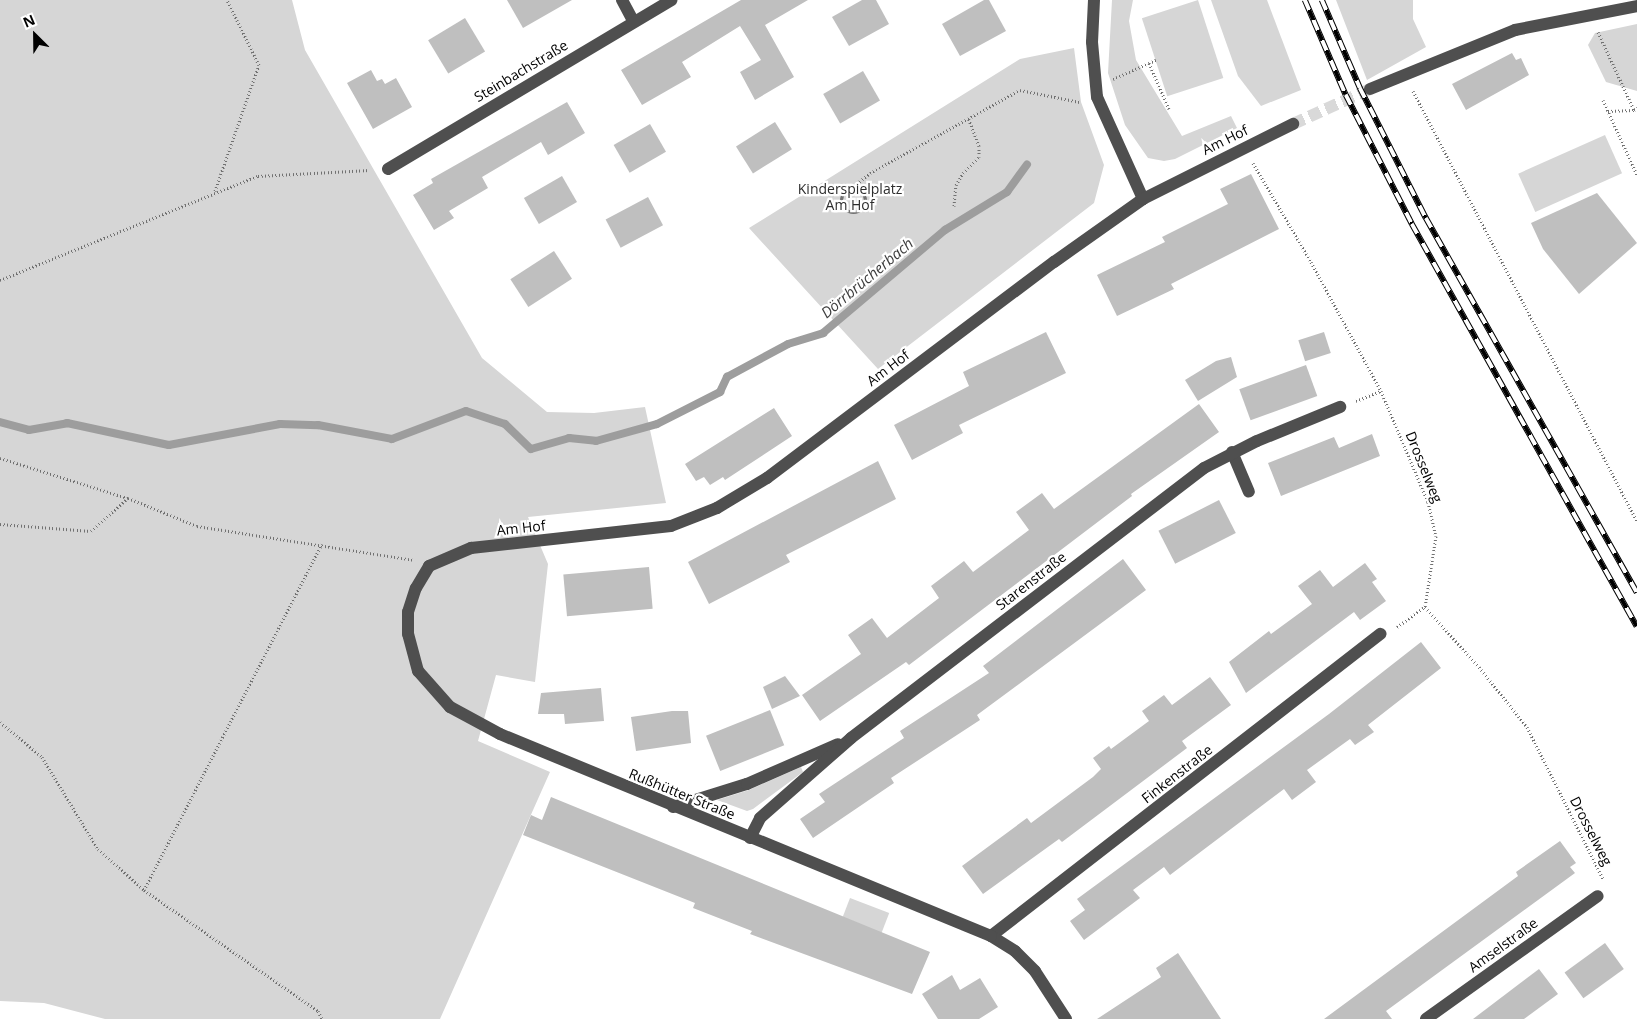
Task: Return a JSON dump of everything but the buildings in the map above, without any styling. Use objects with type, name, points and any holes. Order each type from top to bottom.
[{"type":"street","points":[[622,0],[633,21]]},
{"type":"street","name":"Steinbachstraße","points":[[388,169],[671,0]]},
{"type":"street","points":[[1094,0],[1092,42],[1097,97],[1143,199]]},
{"type":"street","points":[[1370,89],[1515,30],[1637,6]]},
{"type":"street","name":"Am Hof","points":[[429,566],[471,548],[670,526],[717,508],[767,478],[1054,262],[1143,199],[1293,124]]},
{"type":"street","name":"Starenstraße","points":[[750,838],[760,818],[851,738],[1204,468],[1232,452],[1340,407]]},
{"type":"street","points":[[1232,452],[1249,492]]},
{"type":"street","name":"Rußhütter Straße","points":[[429,566],[416,588],[408,612],[408,634],[418,671],[450,707],[500,734],[673,807],[991,936],[1015,951],[1035,970],[1066,1019]]},
{"type":"street","name":"Finkenstraße","points":[[991,936],[1381,634]]},
{"type":"street","name":"Starenstraße","points":[[673,807],[747,784],[851,738]]},
{"type":"street","name":"Amselstraße","points":[[1426,1019],[1598,896]]},
{"type":"path","points":[[215,191],[259,65],[227,0]]},
{"type":"path","points":[[1590,14],[1635,109],[1608,111]]},
{"type":"path","points":[[1116,78],[1156,60]]},
{"type":"path","points":[[1149,63],[1169,109]]},
{"type":"path","points":[[1404,74],[1637,521]]},
{"type":"path","points":[[851,188],[860,190],[865,196],[863,208],[856,212],[848,212],[841,202],[843,194],[870,173],[1020,90],[1081,102]]},
{"type":"path","points":[[1603,100],[1637,175]]},
{"type":"path","points":[[954,206],[956,185],[963,172],[979,157],[979,146],[968,118]]},
{"type":"path","name":"Drosselweg","points":[[1244,148],[1381,391],[1428,502],[1436,536],[1425,607],[1480,667],[1527,727],[1603,879],[1598,896]]},
{"type":"path","points":[[0,280],[215,191],[258,176],[388,169]]},
{"type":"path","points":[[1340,407],[1381,391]]},
{"type":"path","points":[[0,458],[128,498],[197,526],[402,556],[429,566]]},
{"type":"path","points":[[0,524],[90,531],[128,498]]},
{"type":"path","points":[[144,890],[322,544]]},
{"type":"path","points":[[1402,624],[1425,607]]},
{"type":"path","points":[[0,722],[42,756],[98,849],[144,890],[318,1011],[322,1019]]},
{"type":"green space","points":[[0,0],[292,0],[305,50],[482,358],[547,412],[594,413],[645,407],[666,503],[528,517],[548,564],[535,682],[496,675],[478,741],[550,772],[440,1019],[105,1019],[44,1003],[0,1001]]},
{"type":"green space","points":[[1112,0],[1133,0],[1129,21],[1136,60],[1182,136],[1231,116],[1237,128],[1175,159],[1164,161],[1148,158],[1125,125],[1108,73]]},
{"type":"green space","points":[[1198,0],[1223,78],[1167,96],[1142,18]]},
{"type":"green space","points":[[1211,0],[1267,0],[1301,90],[1261,106],[1238,76]]},
{"type":"green space","points":[[1336,0],[1413,0],[1413,19],[1426,47],[1367,80]]},
{"type":"green space","points":[[1637,24],[1637,91],[1606,82],[1588,45],[1595,33]]},
{"type":"green space","name":"Kinderspielplatz Am Hof","points":[[1074,48],[1081,102],[1104,165],[1094,203],[878,369],[749,228],[1020,59]]},
{"type":"green space","points":[[1605,135],[1622,173],[1535,212],[1518,174]]},
{"type":"green space","points":[[801,767],[803,772],[753,809],[747,811],[717,800],[749,790]]},
{"type":"green space","points":[[850,898],[889,913],[881,934],[842,919]]},
{"type":"waterway","name":"Dörrbrücherbach","points":[[0,422],[29,430],[67,423],[169,445],[280,424],[318,425],[392,439],[466,411],[505,424],[531,449],[569,438],[596,441],[657,424],[720,392],[727,377],[788,344],[823,333],[945,230],[1007,192],[1027,164]]},
{"type":"tunnel","points":[[1293,124],[1370,89]]},
{"type":"railway","points":[[1305,0],[1346,95],[1412,224],[1637,626]]},
{"type":"railway","points":[[1322,0],[1360,88],[1426,218],[1637,593]]}]
